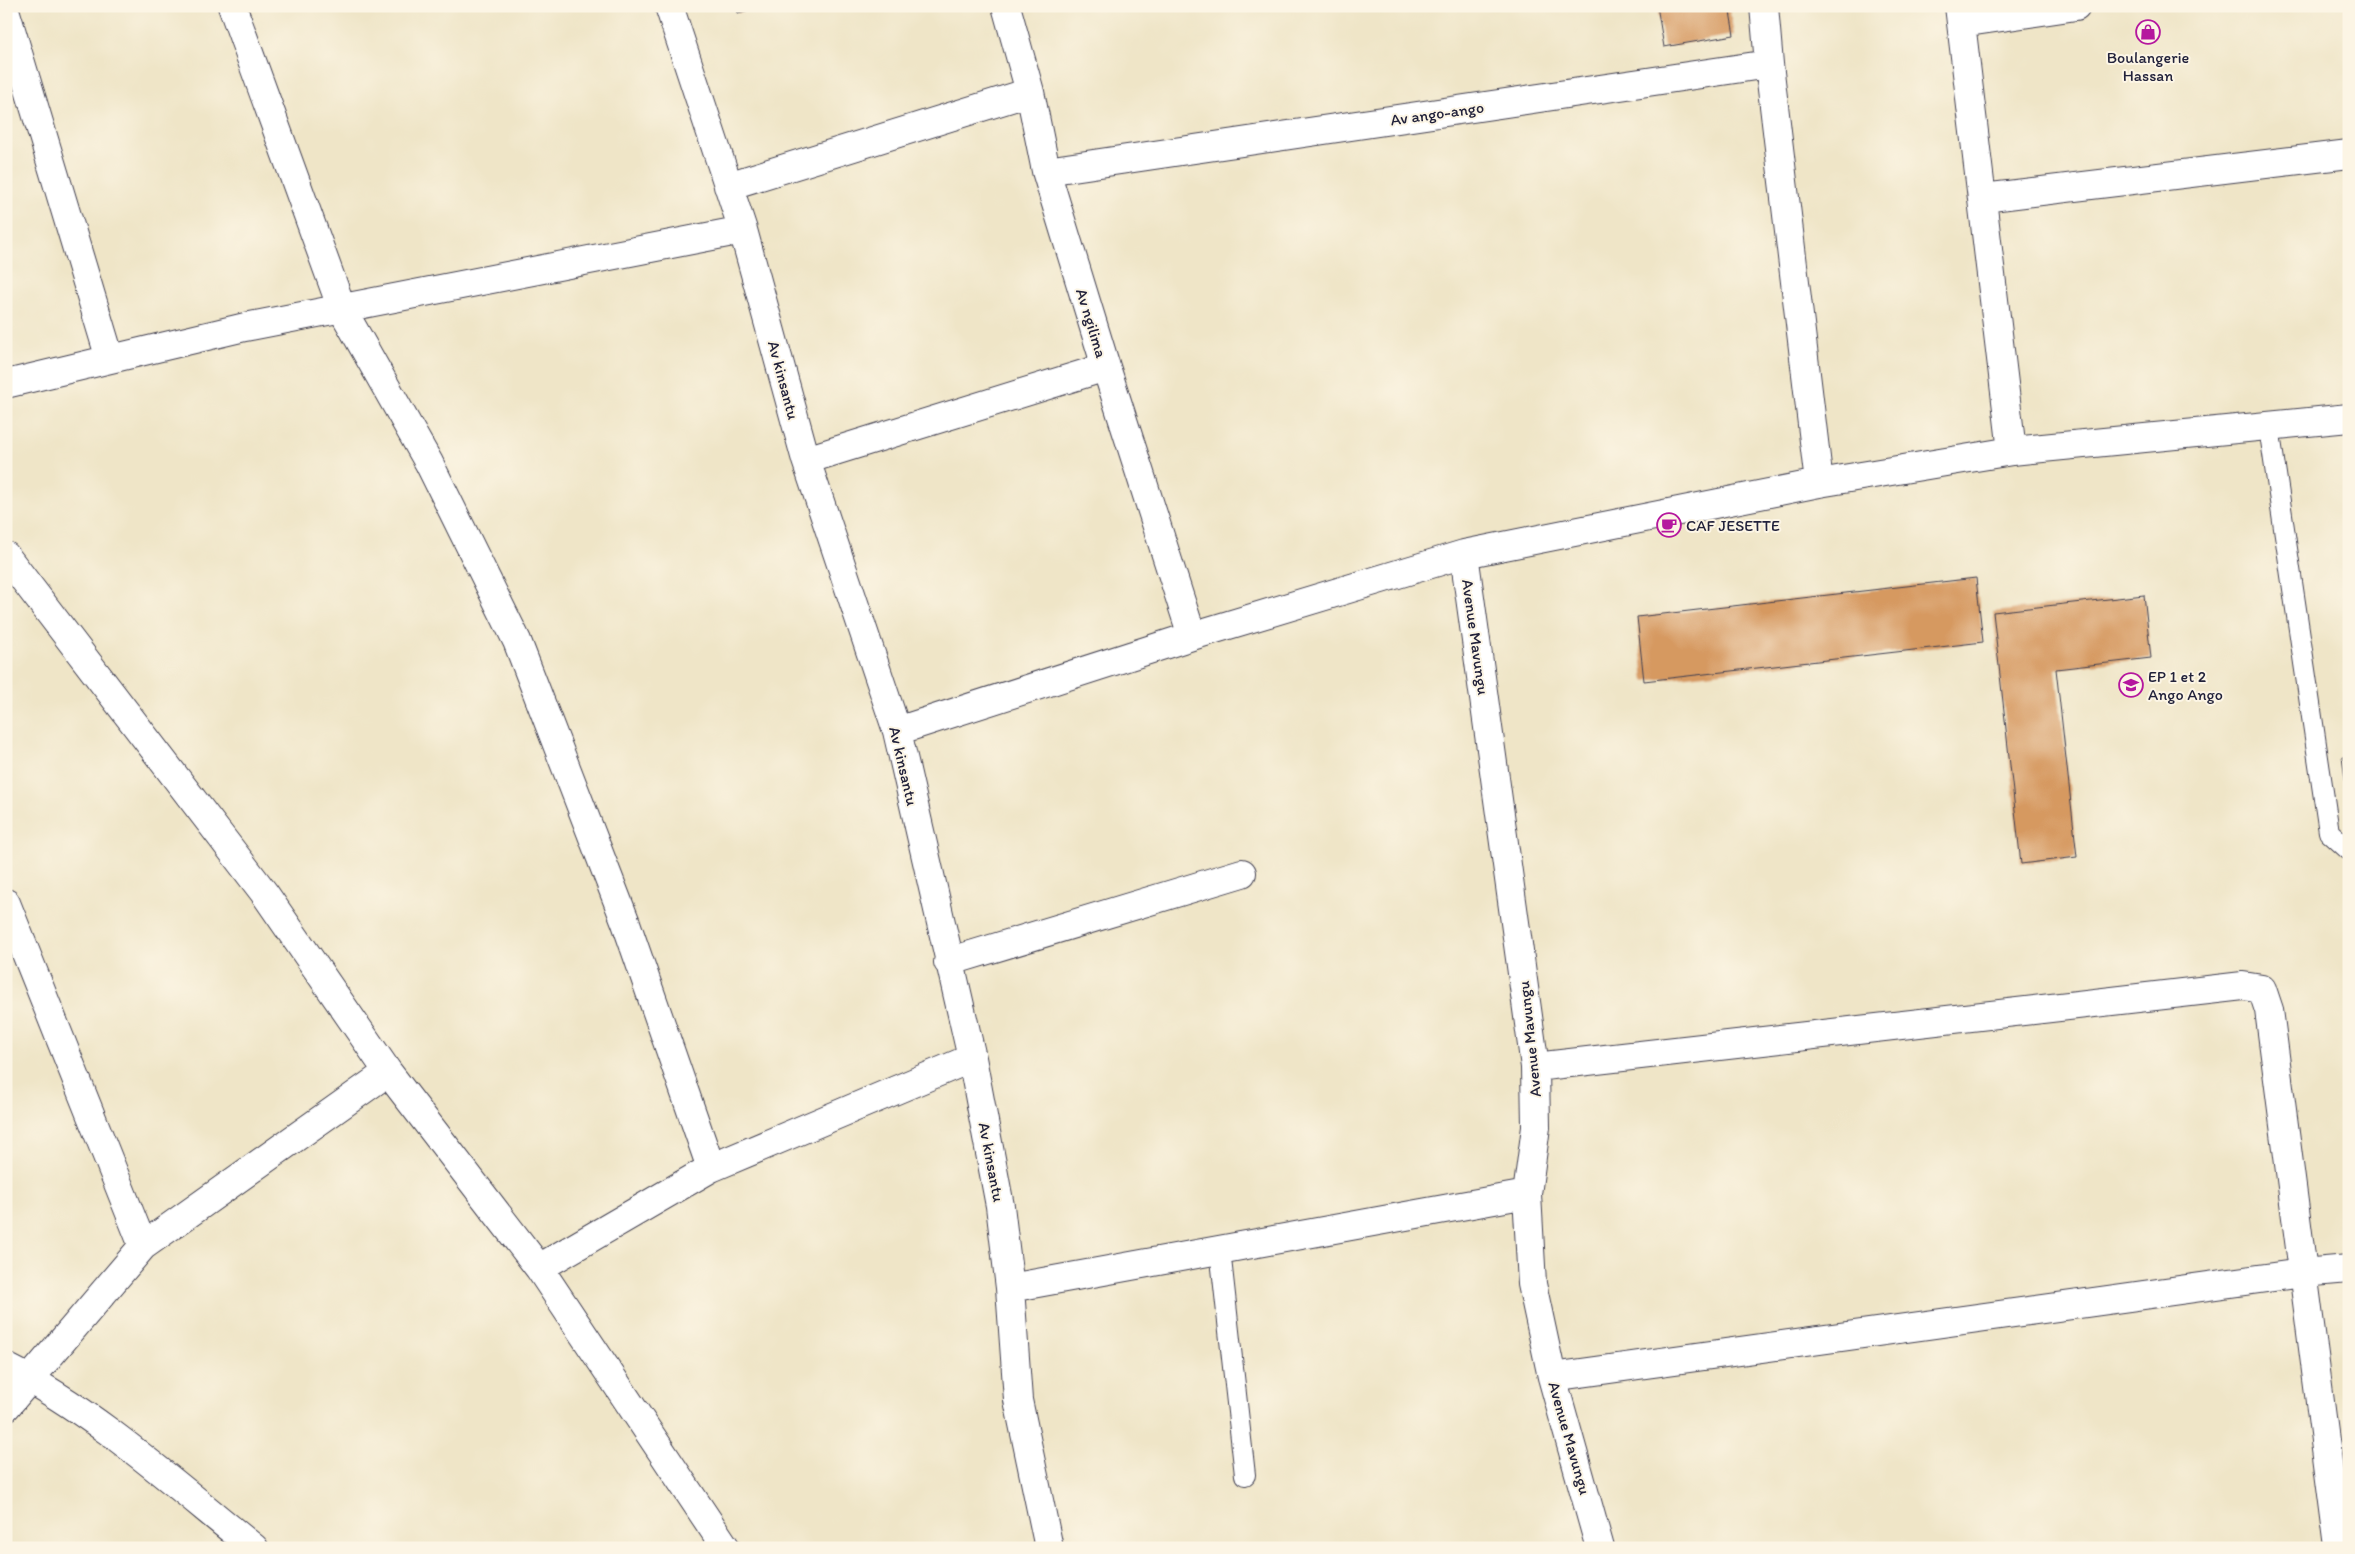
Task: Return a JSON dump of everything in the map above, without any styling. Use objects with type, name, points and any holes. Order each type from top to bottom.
[{"type":"street","points":[[232,6],[342,308],[430,463],[517,641],[626,923],[711,1168]]},
{"type":"street","name":"Av kinsantu","points":[[669,6],[744,230],[806,460],[897,731],[948,962],[972,1058],[1000,1206],[1010,1288],[1018,1400],[1049,1548]]},
{"type":"street","name":"Av ngilima","points":[[1006,6],[1030,92],[1046,170],[1106,367],[1192,636]]},
{"type":"street","points":[[1764,6],[1819,483]]},
{"type":"street","points":[[2012,451],[1960,15],[2076,6]]},
{"type":"street","points":[[6,13],[110,359]]},
{"type":"street","name":"Av ango-ango","points":[[1046,170],[1770,64]]},
{"type":"street","points":[[728,186],[1030,92]]},
{"type":"street","points":[[1983,198],[2349,154]]},
{"type":"street","points":[[6,384],[245,327],[744,230]]},
{"type":"street","points":[[806,460],[1106,367]]},
{"type":"street","points":[[897,731],[1192,636],[1464,554],[1819,483],[2012,451],[2269,428],[2349,418]]},
{"type":"street","name":"Avenue Mavungu","points":[[1464,554],[1535,1067],[1536,1127],[1527,1194],[1532,1284],[1552,1377],[1600,1548]]},
{"type":"street","points":[[6,556],[265,894],[388,1072],[539,1268],[726,1548]]},
{"type":"street","points":[[948,962],[1242,873]]},
{"type":"street","points":[[6,902],[143,1246]]},
{"type":"street","points":[[1535,1067],[2243,986],[2262,989],[2269,1010],[2339,1548]]},
{"type":"street","points":[[539,1268],[711,1168],[972,1058]]},
{"type":"street","points":[[6,1407],[18,1373],[143,1246],[388,1072]]},
{"type":"street","points":[[1010,1288],[1527,1194]]},
{"type":"street","points":[[1552,1377],[2302,1273],[2349,1269]]},
{"type":"street","points":[[18,1373],[99,1425],[236,1542]]},
{"type":"lane","points":[[2269,428],[2329,832],[2349,850]]},
{"type":"lane","points":[[1220,1250],[1245,1475]]},
{"type":"building","points":[[736,6],[760,6],[760,7],[738,13]]},
{"type":"building","points":[[1657,6],[1729,6],[1734,35],[1664,47]]},
{"type":"building","points":[[1976,578],[1983,642],[1644,681],[1637,617]]},
{"type":"building","points":[[2144,595],[2151,658],[2056,669],[2077,857],[2021,864],[1993,612]]},
{"type":"building","points":[[2342,757],[2349,757],[2349,801],[2348,801]]},
{"type":"place","name":"Boulangerie Hassan","points":[[2148,32]]},
{"type":"place","name":"CAF JESETTE","points":[[1669,525]]},
{"type":"place","name":"EP 1 et 2 Ango Ango","points":[[2131,685]]}]
